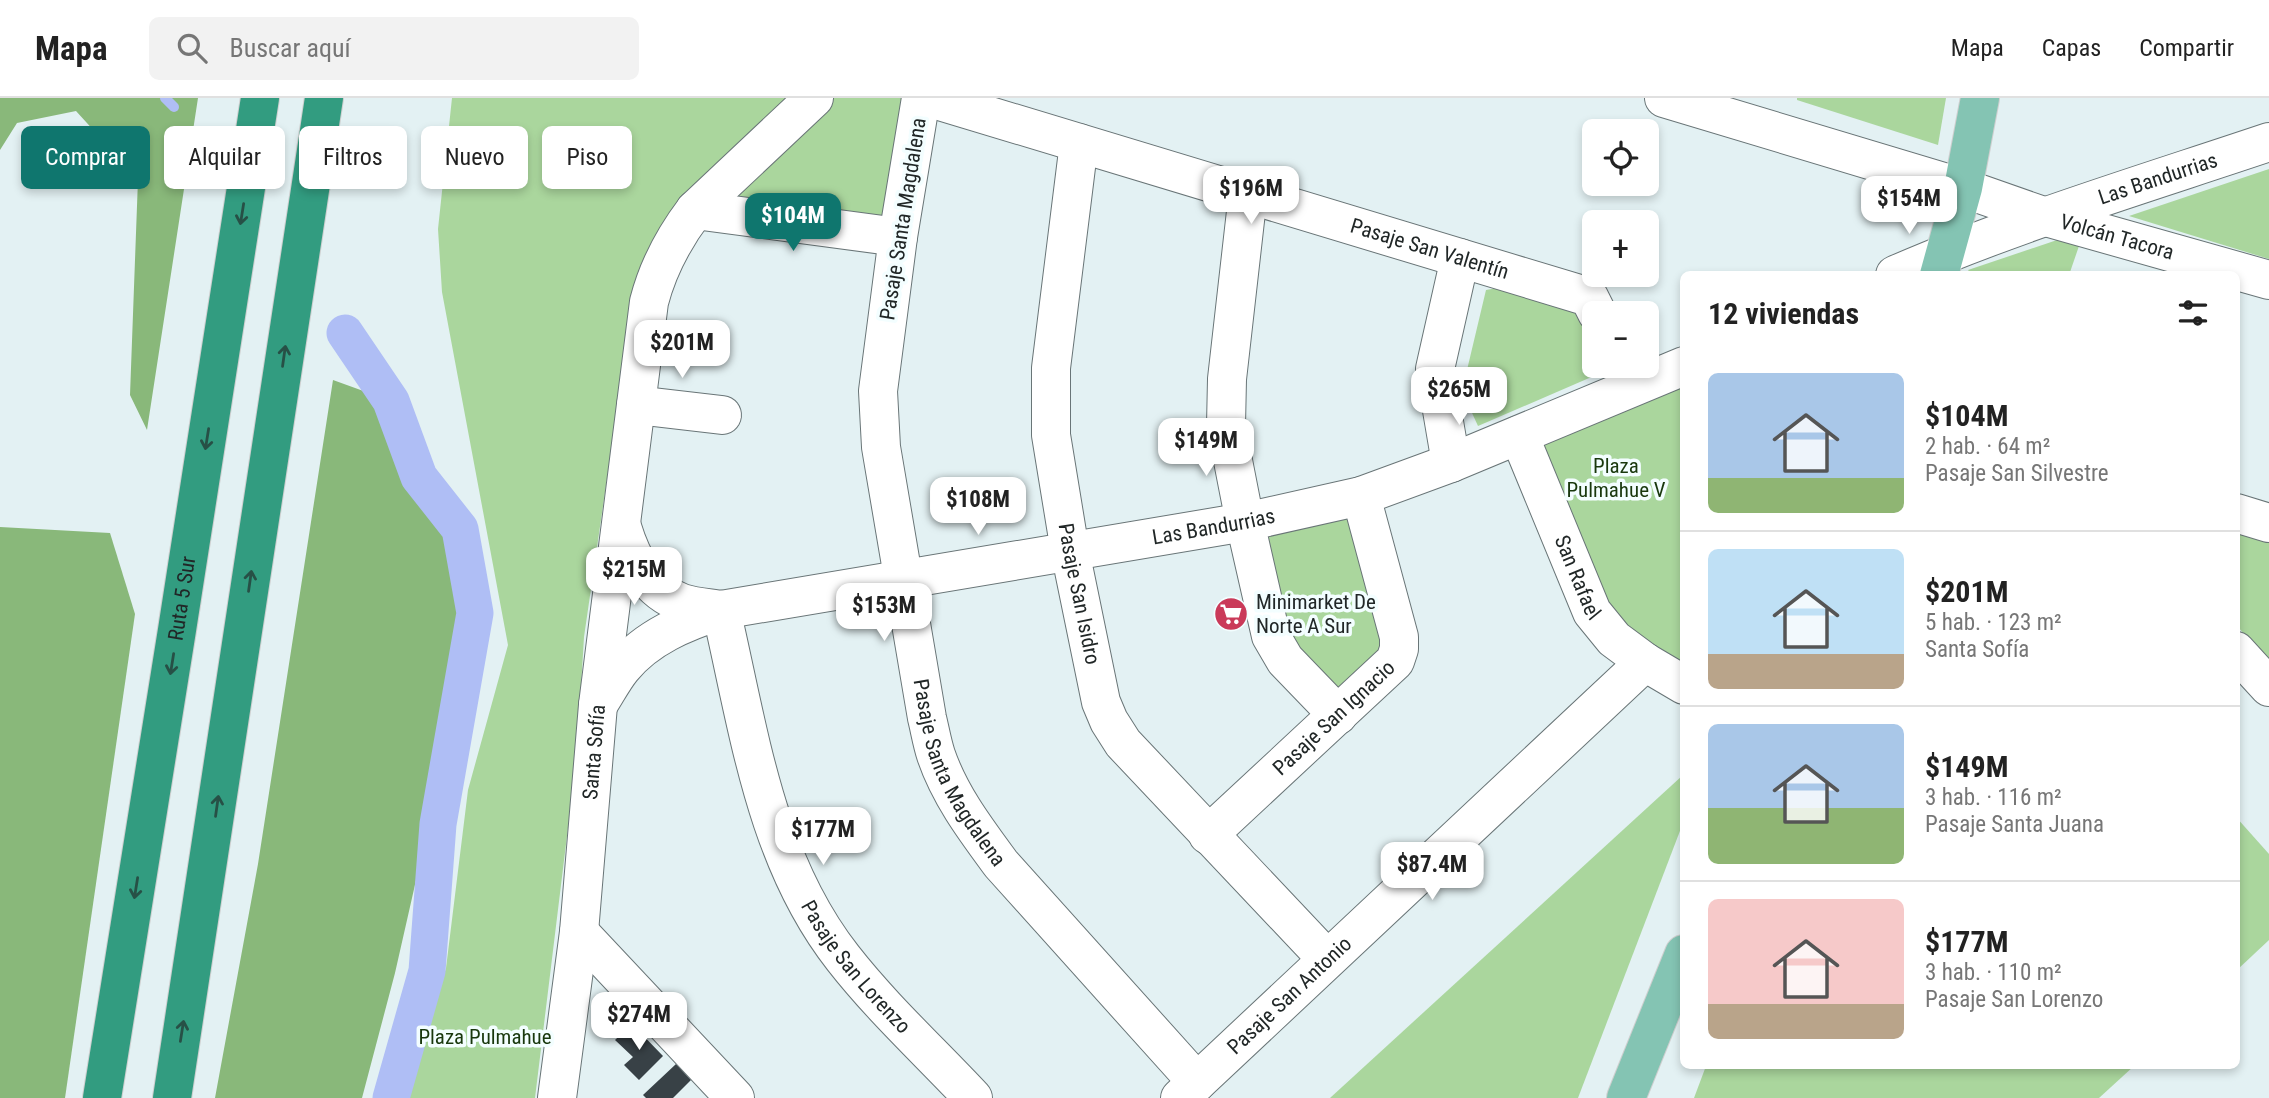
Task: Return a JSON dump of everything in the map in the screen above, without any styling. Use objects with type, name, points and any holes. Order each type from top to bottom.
[{"type":"highway","name":"Ruta 5 Sur","points":[[102,1098],[260,98]]},
{"type":"highway","points":[[172,1098],[324,98]]},
{"type":"main road","points":[[1922,269],[1963,188],[1980,98]]},
{"type":"main road","points":[[1626,1098],[1680,964]]},
{"type":"street","name":"Santa Sofía","points":[[557,1098],[579,932],[598,705],[649,302],[665,256],[695,210],[814,98]]},
{"type":"street","name":"Pasaje Santa Magdalena","points":[[921,98],[898,237],[878,391],[881,447],[902,580],[936,755],[952,793],[1001,864],[1188,1090]]},
{"type":"street","name":"Pasaje San Valentín","points":[[930,98],[1589,297],[1591,301]]},
{"type":"street","points":[[1664,98],[1963,188],[2046,217]]},
{"type":"street","name":"Las Bandurrias","points":[[1922,269],[2046,217],[2269,142]]},
{"type":"street","name":"Pasaje San Isidro","points":[[1079,143],[1051,368],[1051,435],[1070,551],[1101,702],[1109,722],[1123,743],[1327,959]]},
{"type":"street","points":[[1248,194],[1226,402],[1226,425],[1271,636],[1285,660],[1338,715]]},
{"type":"street","points":[[695,210],[898,237]]},
{"type":"street","name":"Volcán Tacora","points":[[2046,217],[2237,271]]},
{"type":"street","points":[[1451,463],[1435,369],[1460,258]]},
{"type":"street","name":"Volcán Tacora","points":[[2240,272],[2269,280]]},
{"type":"street","name":"Las Bandurrias","points":[[1659,371],[1680,367]]},
{"type":"street","name":"Las Bandurrias","points":[[598,705],[621,668],[641,649],[692,620],[721,610],[1245,522],[1361,496],[1520,435],[1625,378]]},
{"type":"street","points":[[636,405],[722,415]]},
{"type":"street","name":"San Rafael","points":[[1520,435],[1592,612],[1614,639],[1645,662],[1680,682]]},
{"type":"street","name":"Pasaje San Ignacio","points":[[1208,835],[1395,661],[1399,637],[1361,496]]},
{"type":"street","points":[[2240,514],[2269,523]]},
{"type":"street","name":"Las Bandurrias","points":[[621,522],[629,552],[642,574],[662,592],[682,603],[721,610]]},
{"type":"street","name":"Pasaje San Lorenzo","points":[[721,610],[766,805],[784,855],[809,907],[842,958],[973,1098]]},
{"type":"street","points":[[2240,654],[2269,687]]},
{"type":"street","name":"Pasaje San Antonio","points":[[1188,1090],[1645,662]]},
{"type":"street","points":[[579,932],[735,1098]]},
{"type":"green space","points":[[0,98],[198,98],[194,126],[164,126],[164,189],[184,189],[147,430],[130,395],[138,189],[150,189],[150,126],[90,126],[76,111],[17,123],[0,150]]},
{"type":"green space","name":"Plaza Pulmahue","points":[[452,98],[788,98],[633,299],[584,637],[577,754],[535,1098],[408,1098],[446,968],[468,790],[508,645],[442,292],[438,229],[442,189],[528,189],[528,126],[449,126]]},
{"type":"green space","points":[[814,98],[921,98],[898,237],[695,210]]},
{"type":"green space","points":[[1797,98],[1946,98],[1938,145]]},
{"type":"green space","points":[[2269,169],[2269,259],[2129,216]]},
{"type":"green space","points":[[2063,238],[2080,243],[2070,271],[1968,270]]},
{"type":"green space","points":[[1497,288],[1578,310],[1582,320],[1582,378],[1589,378],[1478,426],[1462,391],[1486,290]]},
{"type":"green space","name":"Plaza Pulmahue V","points":[[1680,379],[1680,676],[1620,636],[1527,439]]},
{"type":"green space","points":[[333,380],[391,401],[419,477],[460,529],[468,651],[395,973],[362,1098],[215,1098],[258,864]]},
{"type":"green space","points":[[1357,502],[1395,649],[1338,709],[1289,659],[1252,526]]},
{"type":"green space","points":[[0,527],[110,533],[135,614],[65,1098],[0,1098]]},
{"type":"green space","points":[[2240,533],[2269,541],[2269,662],[2240,629]]},
{"type":"green space","points":[[1680,778],[1680,831],[1578,1098],[1330,1098]]},
{"type":"green space","points":[[2240,821],[2269,854],[2269,940],[2240,967]]},
{"type":"green space","points":[[1705,1069],[2131,1069],[2099,1098],[1694,1098]]},
{"type":"building","points":[[632,1024],[663,1056],[639,1080],[624,1065],[633,1057],[615,1040]]},
{"type":"building","points":[[676,1064],[691,1080],[673,1098],[646,1098],[643,1095]]},
{"type":"waterway","points":[[165,98],[174,107]]},
{"type":"waterway","points":[[345,333],[391,401],[419,477],[460,529],[475,613],[438,824],[427,971],[391,1098]]},
{"type":"place","name":"Minimarket De Norte A Sur","points":[[1231,614]]}]
